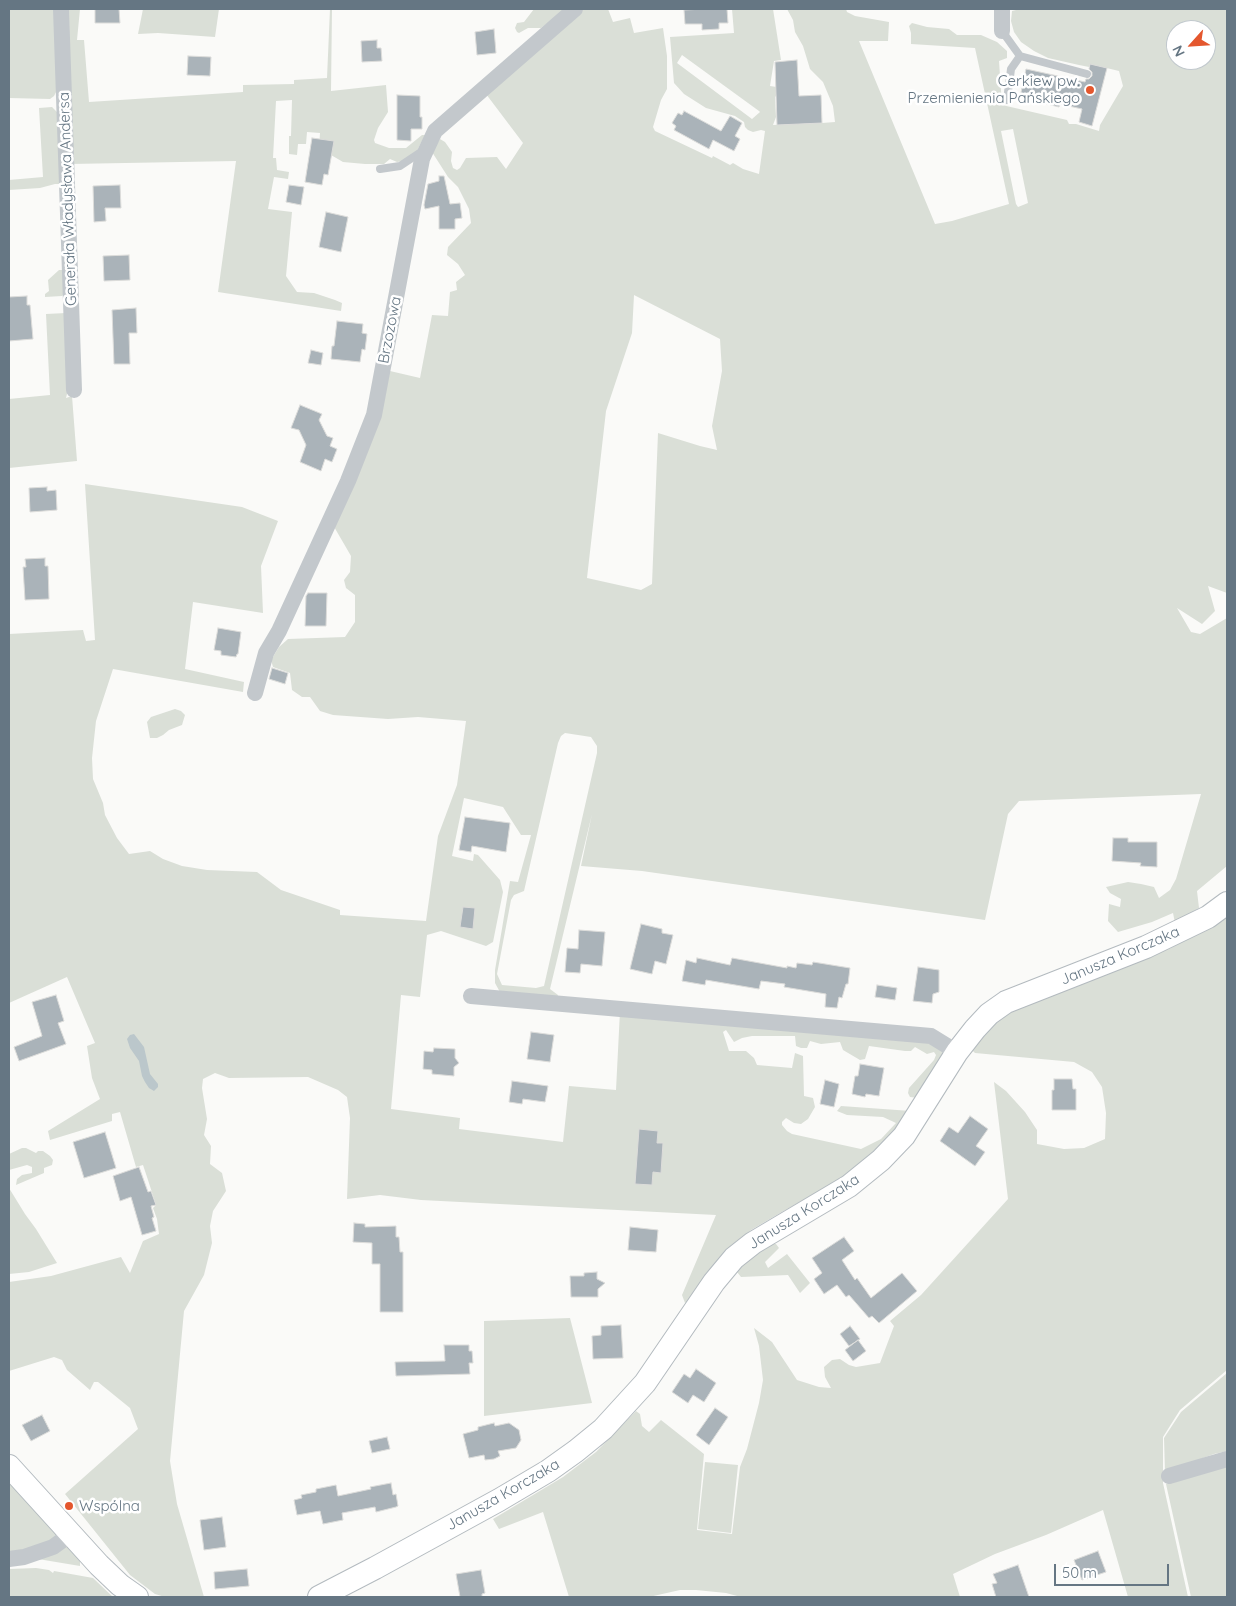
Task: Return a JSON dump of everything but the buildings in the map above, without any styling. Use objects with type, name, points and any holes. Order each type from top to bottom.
[{"type":"street","name":"Generała Władysława Andersa","points":[[61,9],[74,390]]},
{"type":"street","name":"Brzozowa","points":[[255,693],[266,653],[279,631],[344,490],[374,416],[422,159],[436,131],[575,9]]},
{"type":"street","points":[[1002,9],[1002,31]]},
{"type":"street","name":"Janusza Korczaka","points":[[319,1597],[499,1500],[548,1471],[603,1429],[645,1384],[714,1282],[734,1258],[753,1243],[849,1186],[881,1160],[904,1136],[957,1052],[989,1014],[1006,1002],[1146,947],[1208,917],[1227,903]]},
{"type":"street","points":[[471,996],[931,1036],[957,1052]]},
{"type":"street","points":[[1169,1476],[1227,1459]]},
{"type":"street","points":[[9,1466],[120,1585],[137,1597]]},
{"type":"street","points":[[9,1560],[53,1547],[71,1534]]},
{"type":"lane","points":[[1002,31],[1020,56],[1087,74]]},
{"type":"lane","points":[[1007,100],[1011,69],[1020,56]]},
{"type":"lane","points":[[380,169],[400,166],[427,150]]},
{"type":"shaded area","points":[[9,9],[56,9],[57,90],[50,99],[9,98]]},
{"type":"shaded area","points":[[69,9],[80,9],[77,40],[84,40],[89,102],[243,92],[243,85],[294,84],[294,80],[327,78],[330,9],[332,9],[331,91],[386,85],[388,112],[378,128],[374,140],[375,143],[389,148],[406,148],[422,135],[425,135],[417,151],[405,161],[397,162],[390,159],[384,164],[343,162],[319,148],[320,133],[307,132],[306,144],[298,144],[297,155],[289,154],[292,100],[276,101],[273,158],[276,158],[277,170],[289,172],[288,179],[274,177],[268,209],[292,212],[286,276],[297,292],[314,293],[342,303],[341,311],[218,292],[236,161],[70,164]]},
{"type":"shaded area","points":[[143,9],[219,9],[215,37],[158,33],[138,34]]},
{"type":"shaded area","points":[[534,9],[566,9],[541,28],[528,28],[519,33],[517,32],[515,28],[517,23],[524,22]]},
{"type":"shaded area","points":[[580,9],[608,9],[613,22],[630,18],[634,33],[663,28],[667,56],[667,89],[661,100],[653,127],[655,131],[712,158],[713,156],[730,165],[733,163],[743,169],[759,174],[765,131],[753,132],[748,130],[744,122],[735,116],[706,108],[684,94],[674,83],[670,37],[734,33],[732,9],[773,9],[781,60],[774,61],[770,86],[783,88],[775,97],[776,117],[773,125],[835,122],[833,106],[823,82],[810,69],[803,46],[795,32],[793,20],[787,9],[846,9],[847,12],[855,16],[889,22],[888,41],[859,41],[935,224],[952,221],[1009,204],[975,48],[911,44],[909,26],[912,23],[927,27],[949,29],[957,35],[981,35],[997,42],[1007,51],[1007,58],[999,61],[1002,105],[1067,120],[1069,124],[1076,124],[1099,131],[1100,125],[1123,86],[1119,71],[1090,64],[1089,67],[1048,58],[1034,51],[1021,42],[1014,32],[1011,21],[1012,11],[1020,9],[1227,9],[1227,593],[1208,586],[1215,611],[1202,624],[1177,608],[1191,632],[1200,634],[1227,618],[1227,866],[1197,891],[1199,908],[1175,923],[1173,913],[1152,922],[1118,932],[1108,921],[1109,904],[1120,907],[1121,899],[1110,893],[1106,887],[1128,882],[1141,884],[1154,887],[1159,898],[1170,890],[1176,879],[1201,794],[1019,801],[1008,814],[985,920],[642,871],[581,866],[592,814],[550,989],[558,995],[557,998],[501,994],[495,983],[495,970],[510,881],[518,882],[531,835],[521,835],[503,807],[464,798],[452,856],[473,861],[474,854],[478,855],[500,880],[503,892],[493,942],[486,946],[441,931],[427,935],[420,997],[401,995],[391,1109],[460,1118],[459,1129],[563,1142],[569,1086],[616,1090],[620,1011],[932,1040],[945,1052],[918,1098],[910,1097],[908,1093],[909,1088],[934,1060],[936,1055],[934,1052],[927,1054],[915,1047],[911,1051],[905,1051],[869,1046],[865,1059],[860,1060],[843,1050],[840,1042],[821,1044],[810,1041],[807,1048],[801,1048],[796,1046],[795,1036],[752,1036],[734,1042],[726,1030],[723,1032],[729,1051],[746,1051],[754,1058],[757,1065],[792,1068],[795,1053],[803,1056],[804,1096],[813,1098],[815,1107],[808,1119],[801,1124],[794,1123],[786,1118],[782,1122],[787,1131],[792,1134],[861,1149],[881,1139],[896,1123],[883,1117],[847,1115],[837,1111],[841,1106],[911,1111],[863,1166],[751,1230],[731,1247],[706,1273],[690,1300],[685,1303],[682,1295],[716,1215],[421,1200],[380,1195],[347,1199],[350,1118],[347,1097],[338,1090],[308,1077],[229,1078],[215,1073],[203,1079],[202,1088],[207,1119],[204,1135],[211,1146],[210,1164],[222,1173],[226,1191],[213,1211],[210,1226],[212,1243],[204,1275],[184,1311],[170,1461],[177,1504],[204,1597],[165,1597],[155,1594],[130,1575],[65,1494],[138,1429],[130,1408],[98,1382],[94,1382],[90,1390],[67,1370],[62,1360],[54,1357],[9,1371],[9,1282],[51,1276],[121,1257],[130,1273],[143,1241],[159,1234],[153,1208],[156,1205],[143,1165],[136,1167],[120,1112],[112,1114],[112,1121],[50,1140],[48,1131],[100,1099],[92,1078],[87,1046],[95,1043],[67,977],[9,1003],[9,634],[83,630],[86,641],[95,640],[85,484],[242,507],[278,521],[261,566],[263,613],[193,602],[185,669],[244,682],[243,692],[113,669],[96,721],[92,758],[93,779],[103,803],[105,815],[117,838],[129,854],[150,851],[163,859],[182,866],[207,870],[257,872],[281,890],[340,910],[340,915],[426,921],[438,836],[457,785],[466,721],[418,717],[388,719],[333,715],[320,711],[310,697],[302,697],[292,690],[290,673],[273,667],[271,660],[279,647],[288,639],[345,637],[355,622],[355,595],[346,588],[344,580],[350,572],[351,556],[333,525],[390,371],[420,378],[432,315],[448,316],[450,292],[457,290],[456,282],[465,275],[458,264],[447,255],[448,247],[471,223],[469,209],[458,187],[448,177],[432,152],[440,139],[445,142],[452,152],[451,161],[453,168],[457,170],[466,158],[497,157],[506,169],[523,143],[486,94]],"holes":[[[682,55],[760,112],[752,119],[677,63]],[[1013,129],[1028,203],[1018,207],[1001,131]],[[634,295],[720,339],[722,371],[712,426],[717,450],[658,433],[652,584],[641,590],[587,578],[606,411],[632,333]],[[565,733],[591,737],[597,746],[597,753],[544,986],[536,988],[502,985],[497,974],[511,900],[514,895],[524,891],[561,736]]]},
{"type":"shaded area","points":[[52,107],[57,112],[61,184],[40,188],[9,190],[9,180],[43,177],[39,108]]},
{"type":"shaded area","points":[[59,270],[65,270],[66,293],[62,296],[45,297],[45,294],[49,291],[48,280]]},
{"type":"shaded area","points":[[66,313],[70,382],[66,398],[72,396],[77,461],[9,468],[9,399],[50,395],[46,314]]},
{"type":"shaded area","points":[[175,709],[185,715],[182,725],[169,730],[157,738],[150,738],[147,722],[151,717]]},
{"type":"shaded area","points":[[1227,917],[1227,1370],[1180,1410],[1163,1437],[1163,1483],[1188,1597],[1128,1597],[1103,1510],[1046,1535],[995,1554],[953,1574],[960,1597],[741,1597],[726,1593],[680,1590],[649,1597],[569,1597],[543,1512],[499,1529],[493,1519],[563,1477],[596,1452],[636,1411],[640,1414],[642,1426],[649,1432],[661,1420],[704,1454],[697,1530],[732,1534],[740,1467],[747,1449],[763,1380],[759,1346],[754,1328],[772,1342],[797,1380],[819,1387],[831,1388],[825,1377],[824,1367],[832,1360],[840,1359],[856,1367],[880,1363],[894,1326],[890,1321],[921,1295],[1008,1199],[994,1082],[1006,1091],[1025,1112],[1037,1130],[1037,1144],[1064,1149],[1084,1148],[1105,1139],[1106,1113],[1102,1087],[1092,1072],[1074,1062],[975,1053],[969,1047],[992,1025],[1016,1008],[1057,987],[1108,974],[1135,961],[1169,949]]},
{"type":"shaded area","points":[[134,1034],[144,1047],[150,1074],[158,1084],[154,1091],[145,1082],[139,1061],[130,1048],[127,1039],[130,1035]]},
{"type":"shaded area","points":[[22,1148],[36,1153],[43,1151],[53,1160],[52,1165],[44,1168],[44,1173],[16,1185],[17,1179],[22,1175],[32,1173],[32,1167],[27,1165],[9,1170],[9,1154]]},
{"type":"shaded area","points":[[9,1188],[57,1263],[29,1272],[9,1274]]},
{"type":"shaded area","points":[[769,1244],[776,1244],[779,1248],[765,1262],[768,1268],[787,1254],[810,1283],[800,1293],[788,1275],[741,1277],[737,1272],[742,1264]]},
{"type":"shaded area","points":[[570,1318],[592,1403],[484,1416],[484,1321]]},
{"type":"shaded area","points":[[1227,1373],[1227,1451],[1165,1472],[1164,1438],[1181,1412]]},
{"type":"shaded area","points":[[705,1462],[738,1465],[731,1533],[698,1529]]},
{"type":"shaded area","points":[[1227,1465],[1227,1597],[1191,1597],[1166,1484]]},
{"type":"shaded area","points":[[9,1482],[80,1561],[80,1566],[38,1559],[9,1561]]},
{"type":"shaded area","points":[[36,1568],[49,1570],[53,1573],[54,1571],[93,1578],[113,1597],[9,1597],[9,1569]]},
{"type":"place","name":"Cerkiew pw. Przemienienia Pańskiego","points":[[1090,90]]},
{"type":"place","name":"Wspólna","points":[[69,1506]]}]
